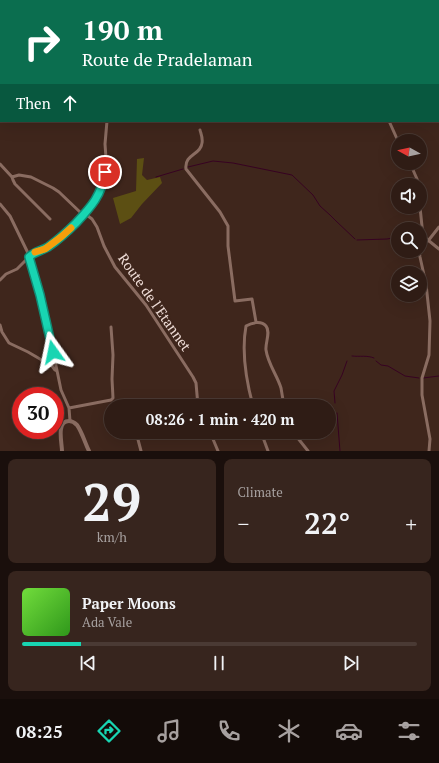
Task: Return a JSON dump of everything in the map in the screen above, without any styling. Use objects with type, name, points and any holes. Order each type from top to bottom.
[{"type":"street","points":[[0,280],[6,274],[17,269],[32,254],[45,249],[61,237],[84,215],[95,201],[104,180],[107,122]]},
{"type":"street","points":[[390,122],[395,134]]},
{"type":"street","points":[[200,130],[202,140],[200,149],[187,159],[185,164],[186,169],[220,212],[228,226],[228,246],[235,302],[252,299],[256,322]]},
{"type":"street","points":[[0,164],[12,176],[15,184],[50,219]]},
{"type":"street","name":"Route de l'Etannet","points":[[12,176],[19,175],[31,177],[53,188],[80,213],[90,217],[97,227],[104,246],[116,267],[146,305],[193,377],[196,383],[197,399]]},
{"type":"street","points":[[0,204],[12,220],[29,257],[47,322],[61,390],[69,408],[70,421]]},
{"type":"street","points":[[439,227],[428,241],[439,249]]},
{"type":"street","points":[[420,258],[426,284],[430,321],[429,355],[422,378],[422,395],[430,438],[429,451]]},
{"type":"street","points":[[251,399],[244,363],[244,335],[246,326],[256,322],[264,324],[267,328],[268,334],[266,351],[270,366],[281,388],[283,399]]},
{"type":"street","points":[[0,325],[2,332],[9,343],[52,366],[57,371]]},
{"type":"street","points":[[69,408],[111,400],[113,398],[113,355],[111,327]]},
{"type":"street","points":[[62,451],[60,429],[64,423],[70,421],[78,426],[89,451]]},
{"type":"street","points":[[138,439],[141,451]]},
{"type":"street","points":[[213,439],[218,451]]},
{"type":"street","points":[[264,439],[268,451]]},
{"type":"street","points":[[299,439],[308,451]]},
{"type":"shaded area","points":[[144,158],[142,175],[147,180],[160,177],[162,183],[131,218],[120,224],[113,198],[136,191],[137,159]]},
{"type":"waterway","points":[[188,167],[213,161],[233,163],[292,175],[313,195],[320,206],[355,239]]},
{"type":"waterway","points":[[156,177],[183,169]]},
{"type":"waterway","points":[[357,240],[391,238]]},
{"type":"waterway","points":[[352,356],[366,356],[374,358]]},
{"type":"waterway","points":[[335,399],[334,391],[347,361]]},
{"type":"waterway","points":[[376,361],[381,365],[388,366],[405,376],[419,378]]},
{"type":"waterway","points":[[423,378],[439,376]]},
{"type":"waterway","points":[[337,413],[340,451]]},
{"type":"slow traffic","points":[[35,252],[45,249],[71,228]]},
{"type":"route","points":[[53,352],[40,295],[29,257],[32,254],[45,249],[61,237],[88,210],[98,195],[104,180],[105,172]]}]
